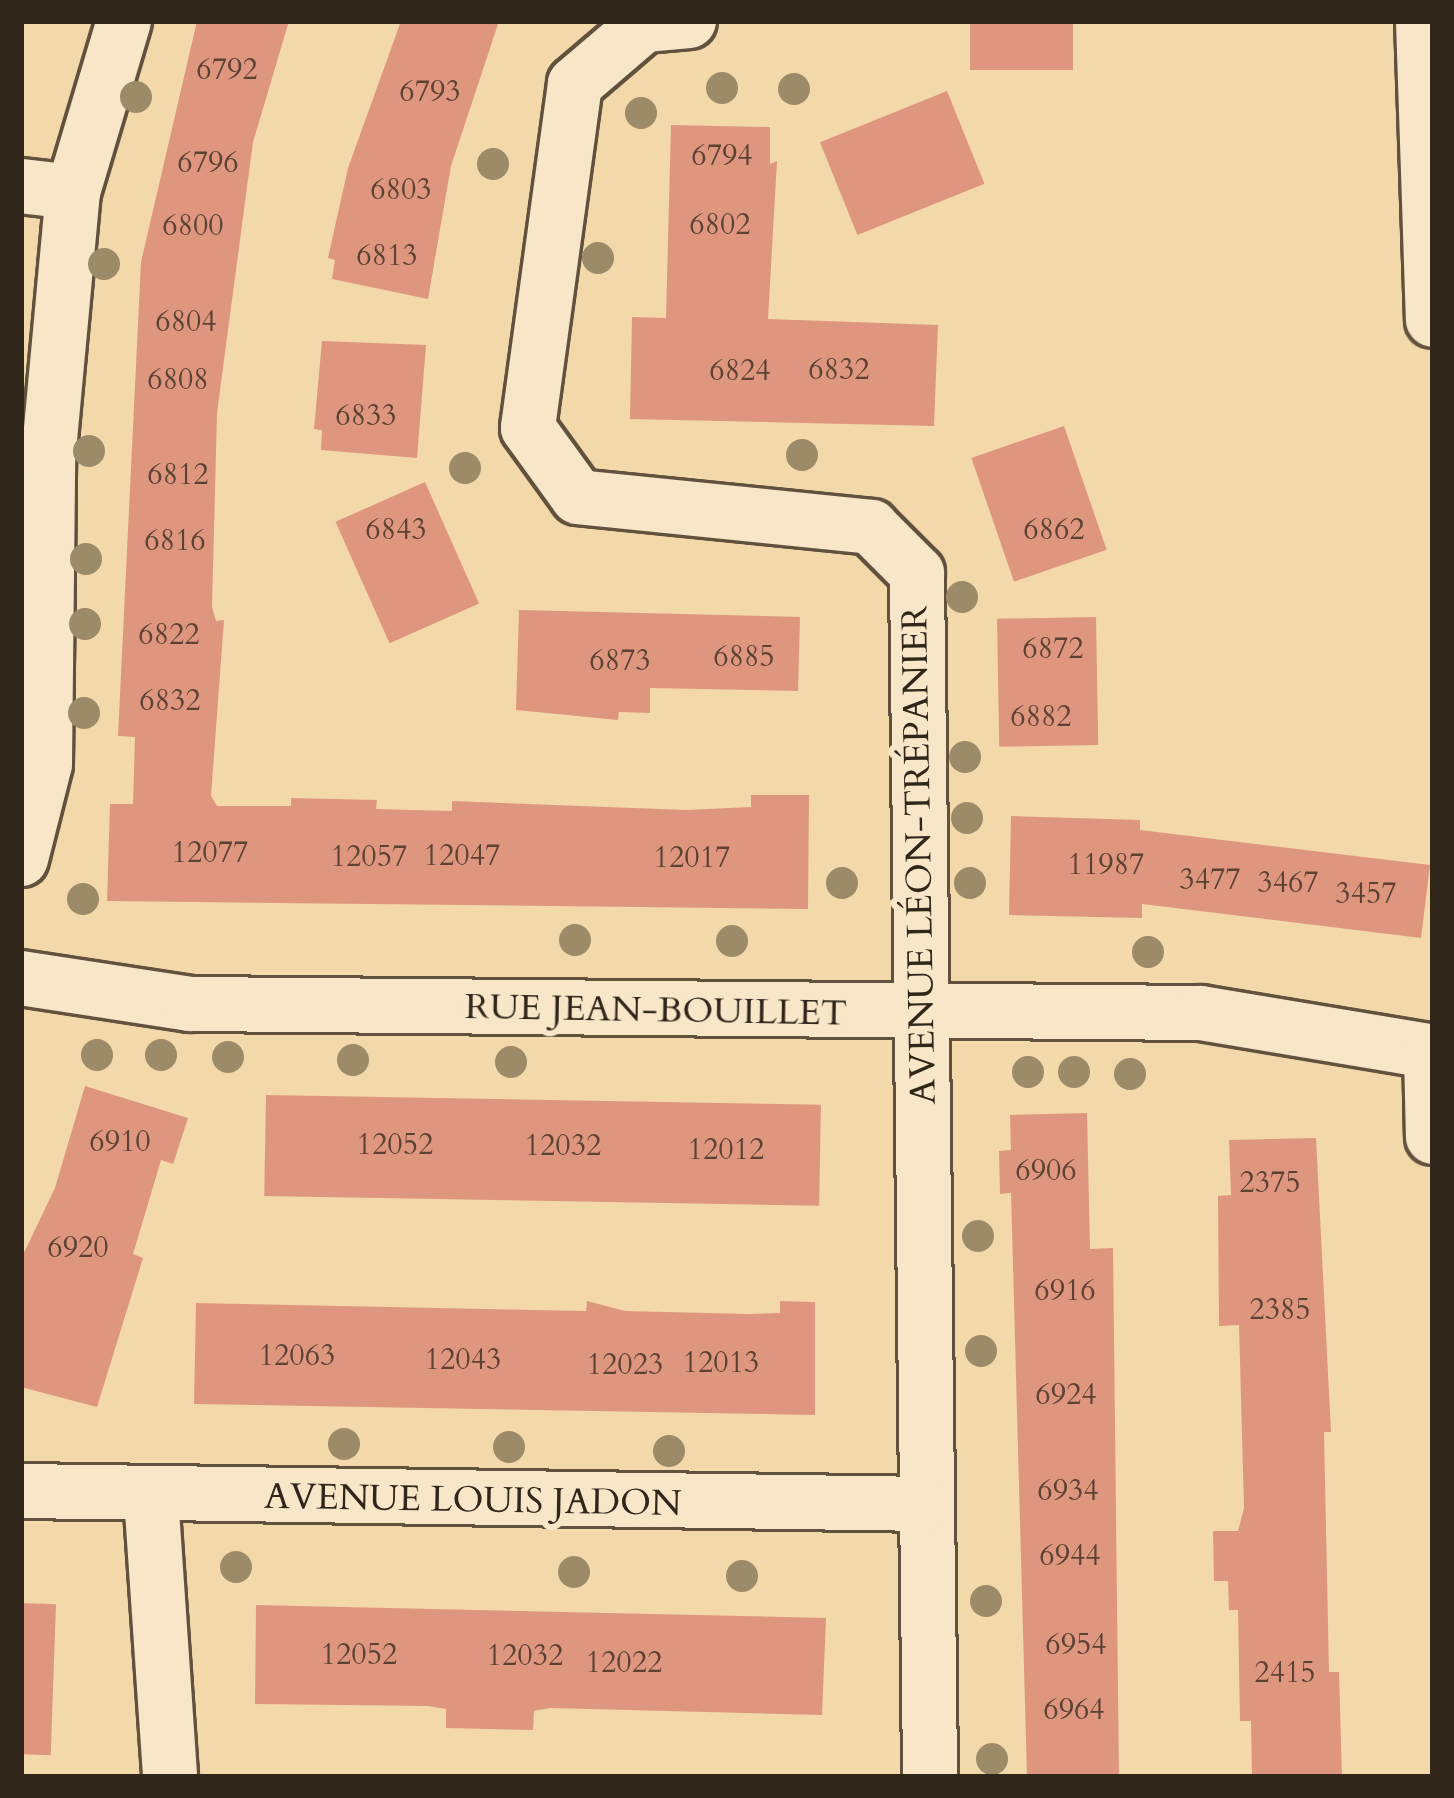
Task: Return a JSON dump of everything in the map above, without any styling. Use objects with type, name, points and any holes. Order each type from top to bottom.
[{"type":"street","points":[[21,859],[45,764],[47,189],[124,21]]},
{"type":"street","name":"AVENUE LÉON-TRÉPANIER","points":[[689,21],[644,25],[575,84],[528,428],[578,497],[872,527],[917,572],[930,1777]]},
{"type":"street","points":[[1423,21],[1433,320]]},
{"type":"street","name":"RUE JEAN-BOUILLET","points":[[21,978],[190,1004],[1201,1013],[1432,1052]]},
{"type":"street","points":[[1432,1052],[1433,1137]]},
{"type":"street","name":"AVENUE LOUIS JADON","points":[[21,1491],[924,1504]]},
{"type":"street","points":[[151,1496],[170,1777]]},
{"type":"building","points":[[197,21],[289,21],[253,142],[217,413],[212,607],[216,621],[224,620],[211,796],[217,806],[291,806],[291,798],[377,800],[376,809],[452,811],[452,801],[686,810],[751,807],[751,795],[809,795],[808,909],[107,901],[110,804],[133,804],[135,737],[118,736],[141,262]]},
{"type":"building","points":[[401,21],[499,21],[451,166],[428,299],[332,279],[335,260],[328,258],[348,168]]},
{"type":"building","points":[[970,21],[1073,21],[1073,70],[970,70]]},
{"type":"building","points":[[947,91],[984,184],[857,235],[820,142]]},
{"type":"building","points":[[671,125],[770,127],[770,164],[777,161],[768,319],[938,325],[934,426],[630,419],[632,317],[666,318]]},
{"type":"building","points":[[322,341],[426,345],[417,458],[321,450],[322,430],[314,429]]},
{"type":"building","points":[[1064,426],[1107,550],[1014,582],[971,458]]},
{"type":"building","points":[[425,482],[479,604],[390,643],[335,522]]},
{"type":"building","points":[[519,610],[800,617],[798,691],[650,688],[650,713],[619,712],[618,720],[516,710]]},
{"type":"building","points":[[1096,617],[1098,745],[999,747],[997,619]]},
{"type":"building","points":[[1011,816],[1140,820],[1140,830],[1430,865],[1421,938],[1142,904],[1142,918],[1009,915]]},
{"type":"building","points":[[85,1086],[188,1118],[173,1164],[161,1160],[133,1254],[143,1258],[97,1407],[21,1387],[21,1259],[55,1188]]},
{"type":"building","points":[[266,1095],[821,1105],[819,1206],[264,1196]]},
{"type":"building","points":[[1087,1113],[1090,1249],[1113,1248],[1119,1777],[1027,1777],[1011,1193],[1000,1194],[999,1151],[1011,1150],[1010,1115]]},
{"type":"building","points":[[1316,1138],[1331,1432],[1324,1432],[1329,1672],[1339,1672],[1342,1777],[1252,1777],[1251,1721],[1240,1721],[1238,1610],[1229,1610],[1228,1581],[1214,1581],[1213,1531],[1238,1531],[1244,1508],[1239,1325],[1219,1326],[1218,1196],[1231,1195],[1229,1140]]},
{"type":"building","points":[[587,1301],[625,1311],[747,1314],[780,1313],[780,1301],[815,1302],[815,1415],[194,1404],[196,1303],[586,1311]]},
{"type":"building","points":[[21,1603],[56,1604],[51,1755],[21,1754]]},
{"type":"building","points":[[256,1605],[826,1618],[822,1715],[550,1708],[534,1711],[533,1730],[446,1728],[446,1709],[428,1706],[255,1704]]}]
